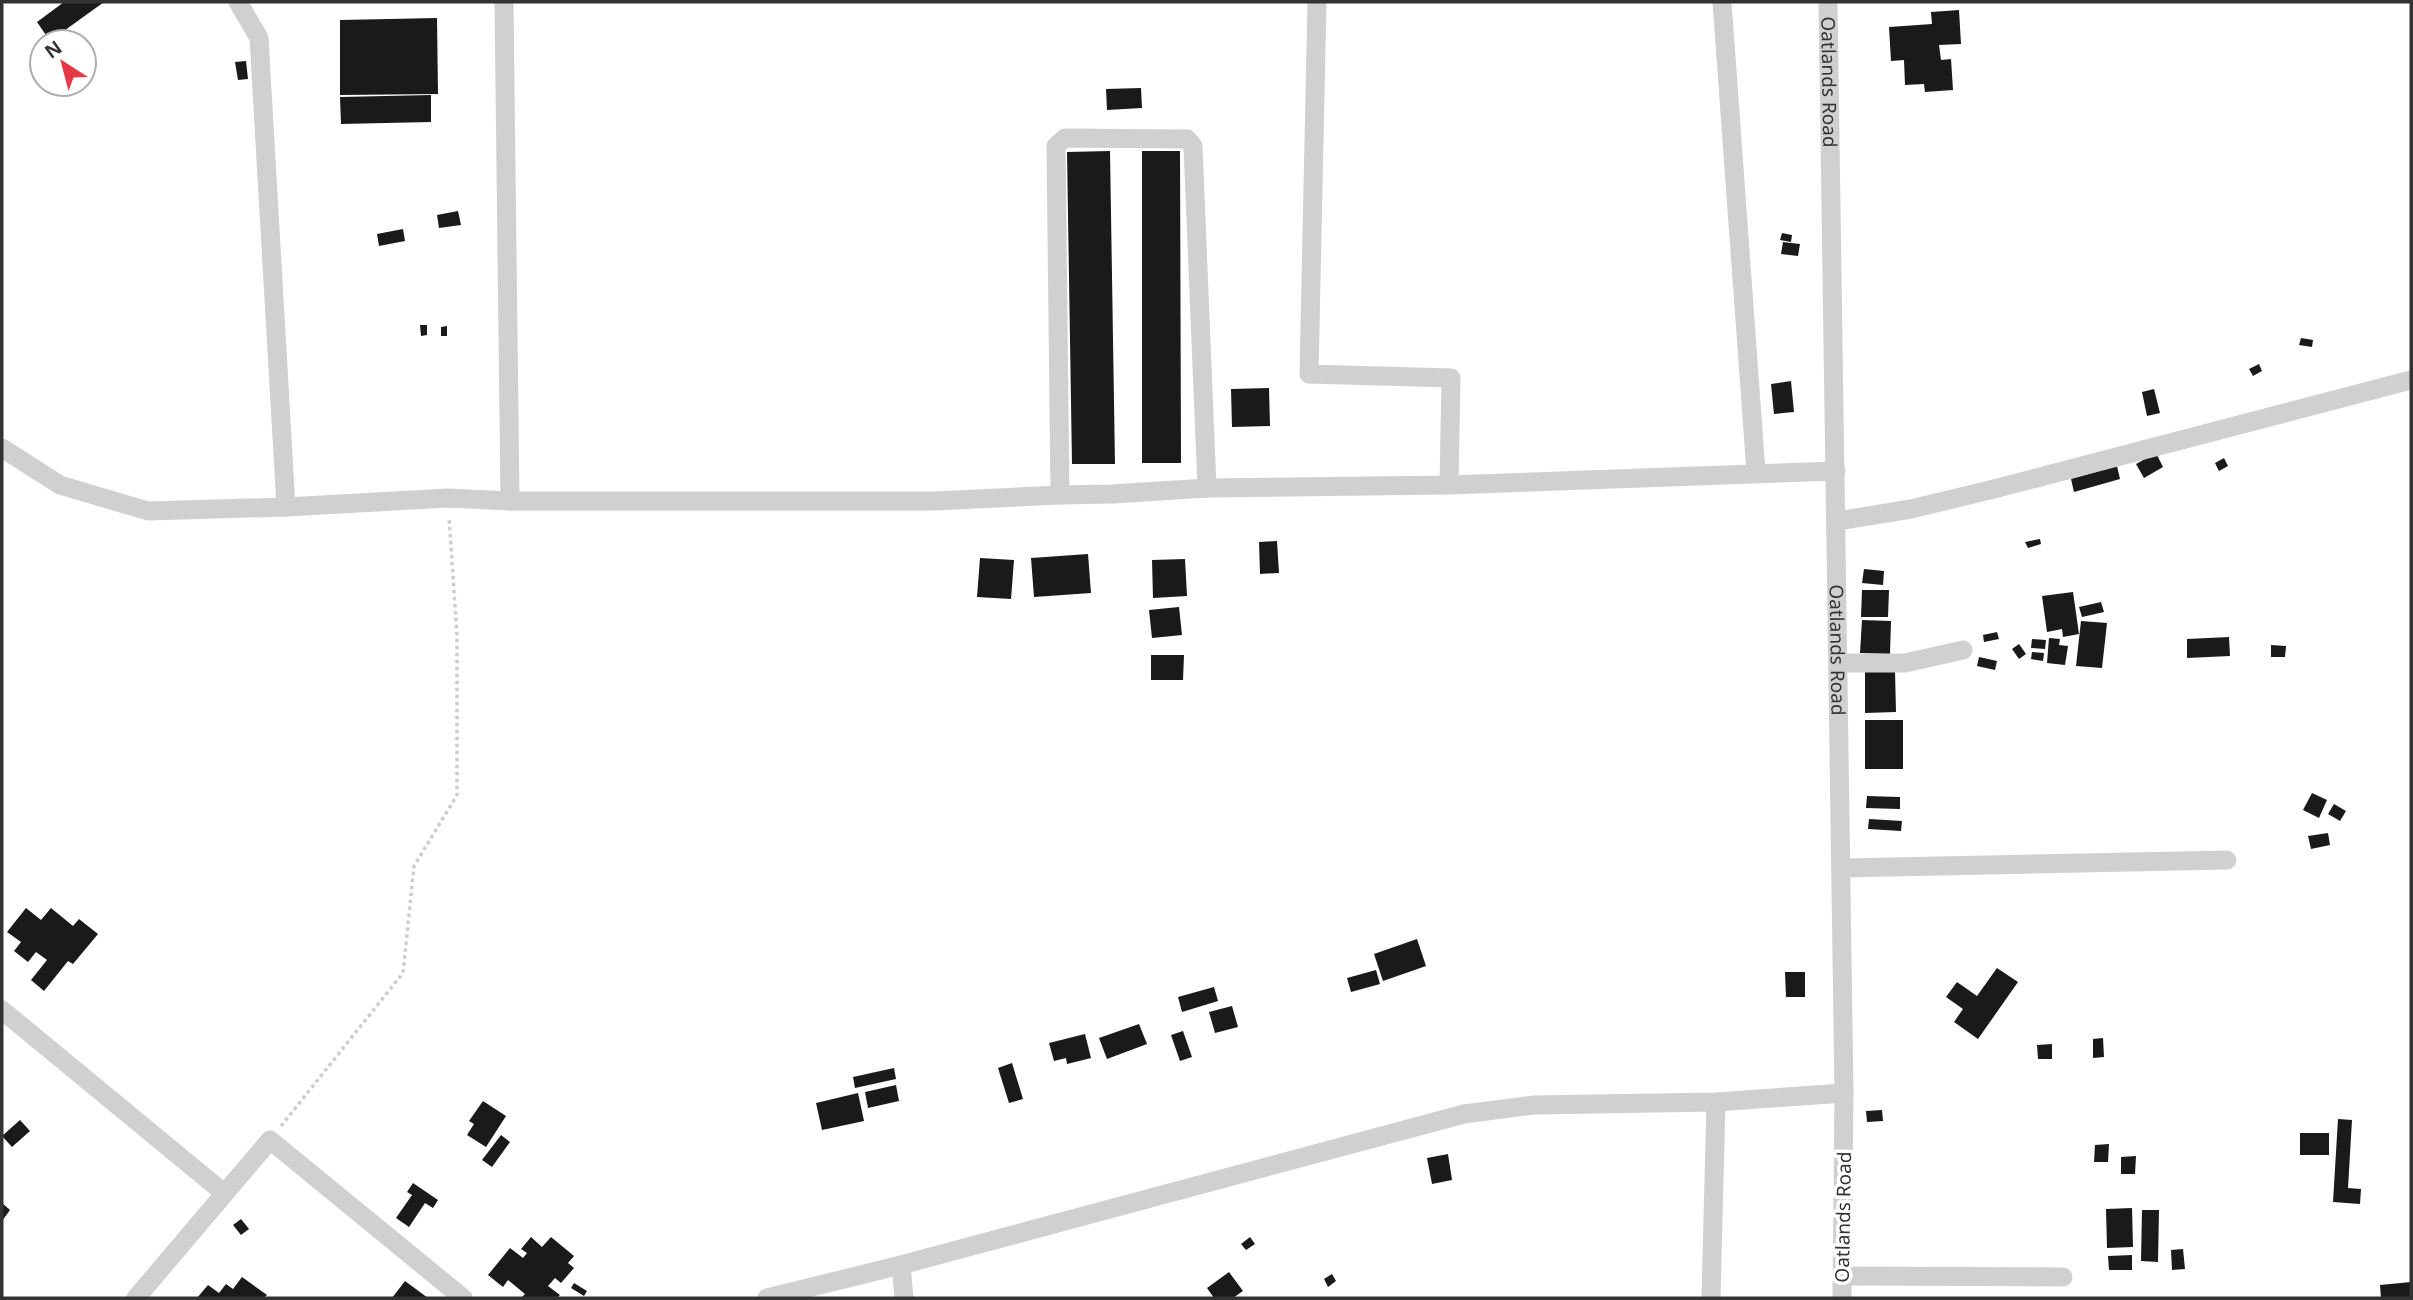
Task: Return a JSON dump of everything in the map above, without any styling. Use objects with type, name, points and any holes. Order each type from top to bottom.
[{"type":"street","points":[[238,2],[260,38],[286,507]]},
{"type":"street","points":[[504,2],[510,501]]},
{"type":"street","points":[[1317,2],[1309,374],[1451,378],[1449,485]]},
{"type":"street","points":[[1722,2],[1756,472]]},
{"type":"street","name":"Oatlands Road","points":[[1828,2],[1844,1093],[1842,1298]]},
{"type":"street","points":[[1060,495],[1056,146],[1065,138],[1187,139],[1193,146],[1207,488]]},
{"type":"street","points":[[1837,521],[1911,509],[1994,489],[2411,380]]},
{"type":"street","points":[[2,448],[61,485],[148,511],[448,498],[510,501],[935,501],[1207,488],[1449,485],[1836,471]]},
{"type":"street","points":[[1839,663],[1905,663],[1963,650]]},
{"type":"street","points":[[1841,868],[2227,860]]},
{"type":"street","points":[[2,1010],[224,1194]]},
{"type":"street","points":[[767,1298],[901,1265],[1464,1114],[1534,1105],[1716,1102],[1844,1093]]},
{"type":"street","points":[[1711,1298],[1716,1102]]},
{"type":"street","points":[[136,1298],[270,1140],[463,1298]]},
{"type":"street","points":[[901,1265],[904,1298]]},
{"type":"street","points":[[1842,1276],[2063,1278]]},
{"type":"path","points":[[270,1140],[402,974],[414,866],[457,795],[457,636],[448,498]]},
{"type":"building","points":[[64,2],[104,2],[68,28],[41,28],[37,22]]},
{"type":"building","points":[[1959,10],[1961,44],[1939,45],[1941,60],[1951,59],[1953,90],[1925,92],[1924,84],[1905,85],[1904,60],[1891,61],[1889,27],[1932,24],[1931,12]]},
{"type":"building","points":[[437,18],[438,94],[340,95],[340,20]]},
{"type":"building","points":[[246,61],[248,79],[238,80],[235,62]]},
{"type":"building","points":[[1141,88],[1142,108],[1107,110],[1106,89]]},
{"type":"building","points":[[431,95],[431,122],[341,124],[340,97]]},
{"type":"building","points":[[1110,151],[1115,464],[1072,464],[1067,152]]},
{"type":"building","points":[[1142,151],[1180,151],[1181,463],[1142,463]]},
{"type":"building","points":[[458,211],[461,225],[439,228],[437,215]]},
{"type":"building","points":[[403,229],[405,241],[379,246],[377,234]]},
{"type":"building","points":[[1782,233],[1792,235],[1791,242],[1780,240]]},
{"type":"building","points":[[1783,242],[1800,244],[1798,256],[1781,254]]},
{"type":"building","points":[[420,325],[427,325],[427,335],[421,336]]},
{"type":"building","points":[[447,326],[447,336],[441,336],[441,327]]},
{"type":"building","points":[[2301,338],[2313,340],[2312,347],[2299,345]]},
{"type":"building","points":[[2259,364],[2262,371],[2253,376],[2249,369]]},
{"type":"building","points":[[1791,381],[1794,412],[1774,414],[1771,384]]},
{"type":"building","points":[[1269,388],[1270,426],[1232,427],[1231,389]]},
{"type":"building","points":[[2154,389],[2160,413],[2147,416],[2142,392]]},
{"type":"building","points":[[2156,453],[2163,467],[2144,478],[2136,464]]},
{"type":"building","points":[[2224,458],[2228,466],[2219,471],[2215,463]]},
{"type":"building","points":[[2117,466],[2120,479],[2074,492],[2071,479]]},
{"type":"building","points":[[2040,539],[2041,544],[2028,548],[2025,542]]},
{"type":"building","points":[[1277,541],[1279,573],[1260,574],[1259,542]]},
{"type":"building","points":[[1088,554],[1091,593],[1034,597],[1031,558]]},
{"type":"building","points":[[980,558],[1014,560],[1011,599],[977,597]]},
{"type":"building","points":[[1185,559],[1187,596],[1153,598],[1152,560]]},
{"type":"building","points":[[1864,569],[1884,571],[1883,585],[1862,583]]},
{"type":"building","points":[[1862,590],[1889,590],[1888,617],[1861,617]]},
{"type":"building","points":[[2073,592],[2079,634],[2063,637],[2062,629],[2047,632],[2042,596]]},
{"type":"building","points":[[2101,602],[2104,612],[2082,617],[2079,607]]},
{"type":"building","points":[[1179,607],[1182,635],[1152,638],[1149,610]]},
{"type":"building","points":[[1862,620],[1891,621],[1890,654],[1860,653]]},
{"type":"building","points":[[2081,621],[2107,623],[2102,668],[2076,666]]},
{"type":"building","points":[[1997,632],[1999,639],[1984,642],[1983,635]]},
{"type":"building","points":[[2229,637],[2230,656],[2187,658],[2187,639]]},
{"type":"building","points":[[2049,638],[2060,639],[2059,645],[2068,646],[2065,665],[2047,663]]},
{"type":"building","points":[[2032,639],[2046,640],[2045,649],[2031,648]]},
{"type":"building","points":[[2019,644],[2026,654],[2019,659],[2012,649]]},
{"type":"building","points":[[2271,645],[2286,646],[2285,657],[2271,657]]},
{"type":"building","points":[[2032,652],[2044,653],[2043,661],[2031,659]]},
{"type":"building","points":[[1151,655],[1184,655],[1183,680],[1151,680]]},
{"type":"building","points":[[1979,657],[1997,661],[1995,670],[1977,666]]},
{"type":"building","points":[[1895,671],[1896,712],[1865,713],[1865,672]]},
{"type":"building","points":[[1865,720],[1903,720],[1903,769],[1865,769]]},
{"type":"building","points":[[2312,793],[2327,800],[2319,818],[2303,810]]},
{"type":"building","points":[[1867,796],[1900,797],[1900,809],[1866,808]]},
{"type":"building","points":[[2334,804],[2346,811],[2340,821],[2328,814]]},
{"type":"building","points":[[1869,819],[1902,821],[1901,831],[1868,829]]},
{"type":"building","points":[[2328,833],[2330,845],[2311,849],[2308,836]]},
{"type":"building","points":[[26,908],[41,920],[51,908],[73,926],[79,919],[98,934],[73,964],[68,961],[44,991],[31,980],[47,960],[36,952],[28,962],[14,951],[21,942],[7,932]]},
{"type":"building","points":[[1417,939],[1426,966],[1383,981],[1374,954]]},
{"type":"building","points":[[1997,968],[2018,982],[1978,1039],[1954,1022],[1963,1009],[1946,997],[1957,982],[1977,996]]},
{"type":"building","points":[[1376,970],[1380,984],[1351,992],[1347,978]]},
{"type":"building","points":[[1785,972],[1805,972],[1805,997],[1786,997]]},
{"type":"building","points":[[1214,987],[1218,1001],[1182,1012],[1178,997]]},
{"type":"building","points":[[1232,1006],[1238,1027],[1215,1033],[1209,1012]]},
{"type":"building","points":[[1139,1024],[1147,1044],[1107,1059],[1099,1038]]},
{"type":"building","points":[[1183,1031],[1192,1057],[1180,1061],[1171,1035]]},
{"type":"building","points":[[1085,1034],[1091,1058],[1067,1064],[1066,1058],[1054,1061],[1049,1043]]},
{"type":"building","points":[[2103,1038],[2104,1057],[2093,1058],[2093,1039]]},
{"type":"building","points":[[2052,1044],[2052,1059],[2038,1059],[2037,1045]]},
{"type":"building","points":[[1012,1063],[1023,1099],[1009,1103],[998,1068]]},
{"type":"building","points":[[894,1068],[896,1079],[855,1088],[853,1077]]},
{"type":"building","points":[[896,1085],[899,1101],[868,1108],[865,1092]]},
{"type":"building","points":[[858,1093],[864,1121],[822,1130],[816,1103]]},
{"type":"building","points":[[483,1101],[506,1116],[486,1147],[467,1135],[474,1124],[469,1121]]},
{"type":"building","points":[[1882,1110],[1883,1121],[1867,1122],[1866,1111]]},
{"type":"building","points":[[2338,1119],[2352,1120],[2348,1188],[2361,1189],[2360,1204],[2333,1202]]},
{"type":"building","points":[[20,1120],[30,1131],[12,1147],[2,1136]]},
{"type":"building","points":[[2300,1133],[2329,1133],[2329,1155],[2300,1155]]},
{"type":"building","points":[[501,1135],[510,1142],[492,1167],[482,1160]]},
{"type":"building","points":[[2109,1144],[2108,1162],[2094,1162],[2095,1145]]},
{"type":"building","points":[[1448,1154],[1452,1180],[1432,1184],[1427,1158]]},
{"type":"building","points":[[2136,1156],[2135,1174],[2121,1174],[2121,1157]]},
{"type":"building","points":[[413,1183],[438,1200],[433,1208],[425,1203],[409,1227],[396,1218],[412,1195],[407,1192]]},
{"type":"building","points":[[2,1203],[10,1210],[2,1221]]},
{"type":"building","points":[[2132,1208],[2133,1247],[2107,1248],[2106,1209]]},
{"type":"building","points":[[2142,1210],[2159,1210],[2158,1262],[2141,1261]]},
{"type":"building","points":[[241,1219],[249,1229],[241,1235],[233,1225]]},
{"type":"building","points":[[531,1237],[542,1247],[551,1237],[574,1256],[568,1263],[574,1268],[561,1283],[555,1278],[548,1286],[560,1295],[557,1298],[521,1298],[525,1294],[508,1280],[503,1287],[488,1275],[510,1248],[523,1258],[527,1253],[521,1249]]},
{"type":"building","points":[[1250,1237],[1255,1244],[1246,1250],[1241,1244]]},
{"type":"building","points":[[2183,1249],[2185,1269],[2172,1270],[2171,1250]]},
{"type":"building","points":[[2132,1255],[2132,1270],[2109,1270],[2108,1256]]},
{"type":"building","points":[[1229,1272],[1243,1291],[1233,1298],[1214,1298],[1207,1288]]},
{"type":"building","points":[[1332,1274],[1336,1281],[1328,1287],[1324,1279]]},
{"type":"building","points":[[242,1277],[267,1295],[264,1298],[197,1298],[208,1285],[219,1293],[226,1284],[233,1289]]},
{"type":"building","points":[[405,1281],[428,1298],[392,1298]]},
{"type":"building","points":[[2411,1282],[2411,1298],[2381,1298],[2380,1285]]},
{"type":"building","points":[[574,1283],[587,1291],[584,1296],[571,1288]]}]
